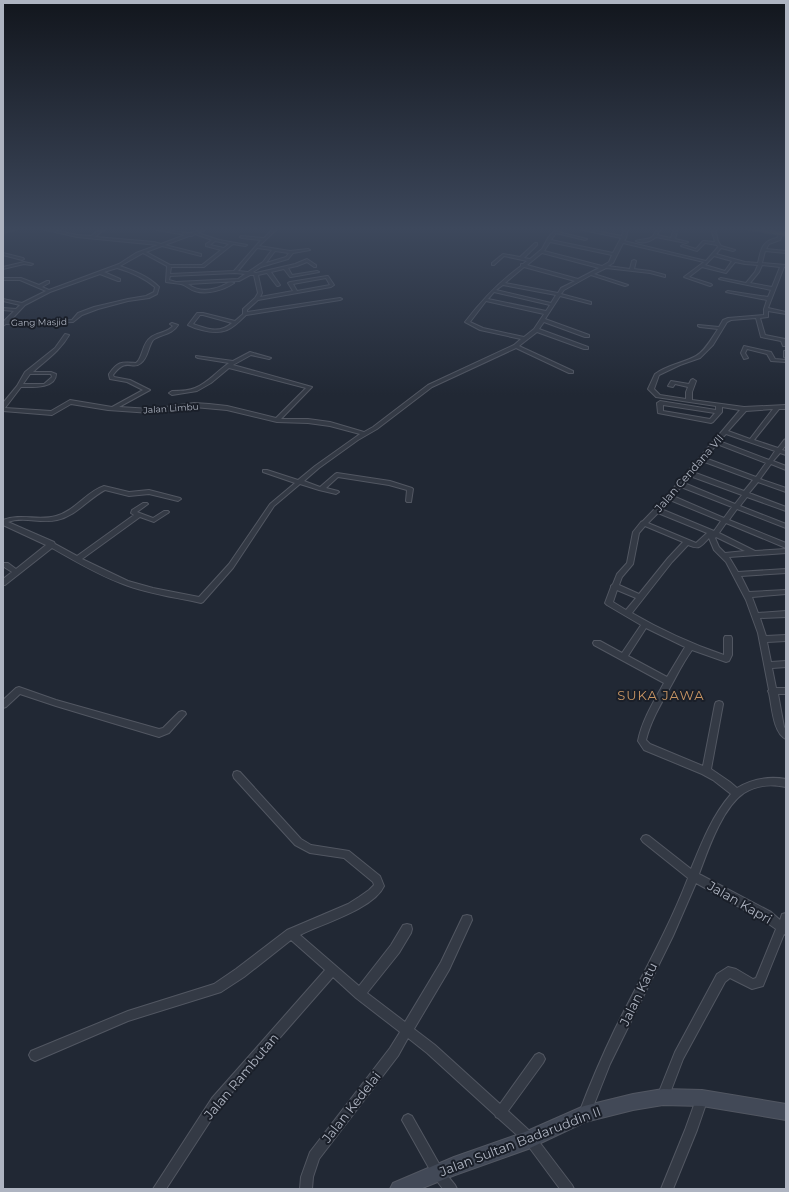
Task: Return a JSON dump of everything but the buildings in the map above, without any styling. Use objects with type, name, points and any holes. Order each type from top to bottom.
[{"type":"street","points":[[32,284],[49,291]]},
{"type":"street","points":[[38,286],[44,284]]},
{"type":"street","points":[[4,324],[23,304],[49,291],[69,284]]},
{"type":"street","name":"Gang Masjid","points":[[4,324],[74,320],[80,314],[96,308],[128,300],[148,297],[156,293],[158,288],[153,284]]},
{"type":"street","points":[[185,284],[192,290],[201,292],[217,289],[230,284]]},
{"type":"street","points":[[236,323],[200,314],[190,325],[218,332],[224,331],[236,323],[245,314],[245,310],[257,299],[261,291],[259,284]]},
{"type":"street","points":[[290,284],[296,292]]},
{"type":"street","points":[[257,299],[332,285],[331,284]]},
{"type":"street","points":[[500,284],[467,322],[482,329],[526,339]]},
{"type":"street","points":[[504,284],[558,294],[589,303]]},
{"type":"street","points":[[3,522],[52,544],[77,559],[126,583],[200,600],[231,566],[272,505],[300,481],[317,467],[430,386],[459,371],[516,346],[526,339],[536,330],[562,289],[571,284]]},
{"type":"street","points":[[622,284],[626,285]]},
{"type":"street","points":[[705,289],[710,285],[706,284]]},
{"type":"street","points":[[751,284],[774,289]]},
{"type":"street","points":[[777,284],[766,309],[766,316],[758,318],[730,319],[720,328],[711,344],[698,357],[657,374],[651,389],[656,395],[744,410],[786,407]]},
{"type":"street","points":[[493,291],[552,304]]},
{"type":"street","points":[[728,292],[770,299]]},
{"type":"street","points":[[511,305],[518,297]]},
{"type":"street","points":[[245,314],[340,299]]},
{"type":"street","points":[[3,300],[23,304]]},
{"type":"street","points":[[486,300],[547,313]]},
{"type":"street","points":[[3,309],[16,310]]},
{"type":"street","points":[[766,309],[786,312]]},
{"type":"street","points":[[758,318],[763,336],[783,340],[785,345]]},
{"type":"street","points":[[543,320],[587,336]]},
{"type":"street","points":[[113,408],[147,390],[128,381],[112,378],[111,375],[117,366],[123,362],[136,364],[140,362],[151,340],[173,330],[176,325],[172,324]]},
{"type":"street","points":[[700,326],[720,328]]},
{"type":"street","points":[[536,330],[586,348]]},
{"type":"street","points":[[3,408],[27,373],[61,345],[67,335]]},
{"type":"street","points":[[516,346],[572,372]]},
{"type":"street","points":[[746,358],[743,353],[746,346],[769,353],[773,363],[786,361]]},
{"type":"street","points":[[786,352],[786,357]]},
{"type":"street","points":[[172,393],[195,390],[209,382],[229,366],[252,353],[269,358]]},
{"type":"street","points":[[198,357],[234,363]]},
{"type":"street","points":[[229,366],[309,387],[276,420]]},
{"type":"street","points":[[19,386],[45,385],[54,377],[54,374],[51,373],[27,373]]},
{"type":"street","points":[[671,386],[673,382],[692,383],[689,392],[689,400]]},
{"type":"street","name":"Jalan Limbu","points":[[3,408],[52,413],[70,402],[113,408],[151,411],[194,405],[209,406],[227,408],[276,420],[308,421],[330,424],[365,434]]},
{"type":"street","points":[[719,405],[719,412],[714,419],[709,422],[660,412],[660,404],[719,412]]},
{"type":"street","points":[[751,441],[777,408]]},
{"type":"street","name":"Jalan Cendana VII","points":[[614,586],[619,576],[630,564],[636,532],[669,497],[744,410]]},
{"type":"street","points":[[725,432],[786,453]]},
{"type":"street","points":[[643,524],[697,546],[701,544],[725,522],[786,441]]},
{"type":"street","points":[[716,442],[786,468]]},
{"type":"street","points":[[702,458],[786,490]]},
{"type":"street","points":[[265,471],[321,489],[336,492]]},
{"type":"street","points":[[689,473],[786,509]]},
{"type":"street","points":[[321,489],[335,475],[340,474],[408,487],[411,492],[409,502]]},
{"type":"street","points":[[757,478],[786,486]]},
{"type":"street","points":[[680,484],[786,526]]},
{"type":"street","points":[[3,522],[15,518],[48,520],[58,518],[104,488],[129,494],[149,492],[178,499]]},
{"type":"street","points":[[669,497],[725,522],[786,546]]},
{"type":"street","points":[[145,504],[134,511],[139,515],[154,520],[166,512]]},
{"type":"street","points":[[657,510],[714,533],[754,553]]},
{"type":"street","points":[[77,559],[139,515]]},
{"type":"street","points":[[714,533],[712,538],[713,543],[724,555],[736,574],[756,616],[764,639],[772,691],[782,719],[780,728],[786,735]]},
{"type":"street","points":[[627,614],[670,560],[687,542]]},
{"type":"street","points":[[3,583],[52,544]]},
{"type":"street","points":[[724,555],[786,551]]},
{"type":"street","points":[[6,565],[16,572]]},
{"type":"street","points":[[736,574],[786,571]]},
{"type":"street","points":[[641,597],[614,586],[609,603],[645,624],[690,646],[726,659],[728,655],[728,638]]},
{"type":"street","points":[[747,595],[786,592]]},
{"type":"street","points":[[756,616],[786,614]]},
{"type":"street","points":[[623,657],[645,624]]},
{"type":"street","points":[[764,639],[786,638]]},
{"type":"street","points":[[596,643],[669,682]]},
{"type":"street","points":[[690,646],[669,682],[642,736],[642,742],[647,747],[706,771],[727,783],[736,793],[768,780],[786,783]]},
{"type":"street","points":[[768,665],[786,664]]},
{"type":"street","points":[[3,705],[19,690],[56,703],[159,733],[166,732],[182,714]]},
{"type":"street","points":[[772,691],[786,690]]},
{"type":"street","points":[[706,771],[718,704]]},
{"type":"street","points":[[35,1054],[128,1016],[217,988],[240,973],[292,934],[350,907],[375,892],[379,886],[377,879],[346,854],[310,849],[298,842],[237,775]]},
{"type":"street","name":"Jalan Katu","points":[[584,1114],[599,1075],[680,907],[723,810],[736,793]]},
{"type":"street","name":"Jalan Kapri","points":[[646,839],[693,876],[785,925]]},
{"type":"street","name":"Jalan Kedelai","points":[[306,1189],[307,1177],[314,1156],[341,1119],[378,1074],[408,1029],[445,966],[467,920]]},
{"type":"street","points":[[663,1097],[679,1056],[721,978],[728,972],[752,984],[759,982],[785,925]]},
{"type":"street","points":[[360,994],[395,949],[407,929]]},
{"type":"street","points":[[292,934],[360,994],[408,1029],[530,1139],[568,1189]]},
{"type":"street","name":"Jalan Rambutan","points":[[159,1189],[216,1102],[332,970]]},
{"type":"street","points":[[500,1113],[539,1060]]},
{"type":"street","name":"Jalan Sultan Badaruddin II","points":[[399,1189],[530,1139],[584,1114],[633,1102],[663,1097],[702,1098],[786,1112]]},
{"type":"street","points":[[667,1189],[691,1130],[702,1098]]},
{"type":"street","points":[[408,1120],[438,1173],[451,1189]]},
{"type":"district","name":"SUKA JAWA","points":[[661,695]]}]
